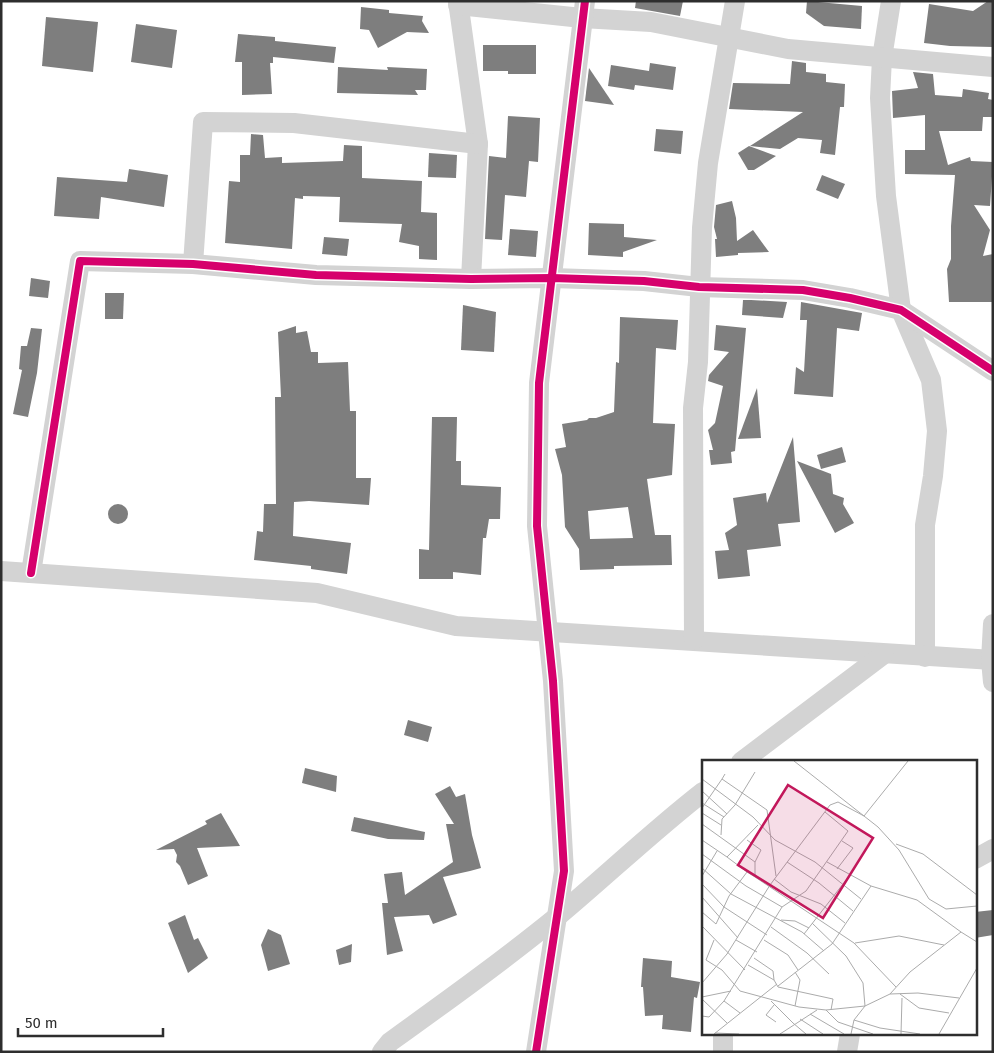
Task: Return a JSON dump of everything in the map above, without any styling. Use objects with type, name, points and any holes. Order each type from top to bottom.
[{"type":"street","points":[[694,640],[693,408],[698,362],[702,228],[708,163],[735,1]]},
{"type":"street","points":[[891,1],[882,58],[880,98],[892,249],[901,310],[931,380],[937,431],[933,476],[925,525],[925,657]]},
{"type":"street","points":[[471,279],[478,144],[458,3],[584,10],[788,50],[993,67]]},
{"type":"street","points":[[536,1052],[564,871],[552,681],[537,526],[539,383],[584,10]]},
{"type":"street","points":[[193,264],[202,122],[294,123],[478,144]]},
{"type":"street","points":[[31,573],[80,261],[193,264],[316,274],[471,279],[552,278],[644,281],[699,287],[803,290],[850,298],[901,310],[993,371]]},
{"type":"street","points":[[1,571],[317,593],[456,626],[992,660]]},
{"type":"street","points":[[993,624],[993,682]]},
{"type":"street","points":[[744,760],[884,654]]},
{"type":"street","points":[[382,1052],[390,1042],[480,976],[557,916],[666,821],[702,793]]},
{"type":"street","points":[[976,858],[993,849]]},
{"type":"street","points":[[723,1036],[723,1052]]},
{"type":"street","points":[[847,1052],[850,1036]]},
{"type":"building","points":[[636,1],[683,1],[680,16],[635,8]]},
{"type":"building","points":[[807,1],[862,6],[861,29],[824,26],[806,13]]},
{"type":"building","points":[[988,1],[993,1],[993,47],[924,43],[929,4],[973,11]]},
{"type":"building","points":[[361,7],[389,10],[389,13],[423,16],[422,21],[429,33],[407,32],[378,48],[369,30],[360,29]]},
{"type":"building","points":[[46,17],[98,22],[93,72],[42,66]]},
{"type":"building","points":[[136,24],[177,30],[172,68],[131,62]]},
{"type":"building","points":[[238,34],[275,37],[275,41],[336,47],[334,63],[273,57],[273,63],[270,63],[272,94],[242,95],[242,62],[235,62]]},
{"type":"building","points":[[483,45],[536,45],[536,74],[508,74],[508,71],[483,71]]},
{"type":"building","points":[[792,61],[806,63],[806,72],[826,74],[826,82],[845,84],[844,107],[840,107],[835,155],[820,153],[822,140],[798,138],[780,149],[750,146],[803,112],[729,109],[733,83],[790,84]]},
{"type":"building","points":[[650,63],[676,67],[673,90],[635,85],[634,90],[608,86],[611,65],[649,71]]},
{"type":"building","points":[[338,67],[388,70],[387,67],[427,69],[426,90],[415,90],[418,95],[337,93]]},
{"type":"building","points":[[589,68],[614,105],[585,101]]},
{"type":"building","points":[[913,72],[933,74],[935,95],[962,97],[963,89],[989,93],[988,99],[993,100],[993,117],[983,117],[982,131],[939,131],[948,165],[970,157],[971,161],[993,162],[990,206],[974,205],[990,230],[983,256],[993,254],[993,302],[949,302],[947,269],[951,259],[951,226],[955,175],[905,174],[905,150],[925,150],[925,115],[893,118],[892,91],[918,88]]},
{"type":"building","points":[[508,116],[540,118],[538,162],[529,161],[526,197],[505,195],[502,240],[485,239],[489,156],[506,158]]},
{"type":"building","points":[[656,129],[683,131],[681,154],[654,151]]},
{"type":"building","points":[[251,134],[263,135],[265,158],[282,157],[282,163],[343,161],[344,145],[362,146],[362,178],[422,181],[421,212],[437,213],[437,260],[419,259],[419,246],[399,242],[402,224],[339,222],[340,197],[303,196],[303,199],[295,198],[292,249],[225,243],[229,181],[240,182],[240,155],[250,155]]},
{"type":"building","points":[[749,146],[776,156],[754,170],[748,170],[738,153]]},
{"type":"building","points":[[429,153],[457,155],[456,178],[428,177]]},
{"type":"building","points":[[129,169],[168,175],[164,207],[101,197],[99,219],[54,216],[57,177],[127,182]]},
{"type":"building","points":[[822,175],[845,184],[838,199],[816,190]]},
{"type":"building","points":[[732,201],[736,218],[737,241],[753,230],[769,252],[738,253],[738,255],[716,257],[715,239],[717,239],[714,227],[716,205]]},
{"type":"building","points":[[589,223],[624,224],[624,237],[657,240],[623,252],[623,257],[588,255]]},
{"type":"building","points":[[510,229],[538,231],[536,257],[508,255]]},
{"type":"building","points":[[324,237],[349,239],[347,256],[322,254]]},
{"type":"building","points":[[31,278],[50,281],[48,298],[29,296]]},
{"type":"building","points":[[105,293],[124,293],[123,319],[105,319]]},
{"type":"building","points":[[743,300],[787,302],[783,318],[742,315]]},
{"type":"building","points":[[801,302],[862,313],[859,331],[837,328],[833,397],[794,394],[796,367],[804,372],[807,320],[800,320]]},
{"type":"building","points":[[463,305],[496,312],[494,352],[461,350]]},
{"type":"building","points":[[620,317],[678,320],[676,350],[656,348],[653,423],[675,424],[672,475],[647,479],[655,535],[671,535],[672,565],[614,566],[614,569],[580,570],[579,549],[565,527],[562,475],[555,449],[566,447],[562,424],[596,418],[614,412],[616,362],[619,363]],"holes":[[[628,507],[633,538],[590,539],[588,511]]]},
{"type":"building","points":[[716,325],[746,328],[735,451],[731,452],[732,463],[711,465],[709,450],[713,450],[708,430],[715,423],[723,386],[708,381],[709,375],[729,352],[714,350]]},
{"type":"building","points":[[296,326],[296,333],[307,331],[311,352],[318,352],[318,363],[348,362],[350,411],[356,411],[356,478],[371,478],[369,505],[309,501],[294,502],[293,536],[351,543],[347,574],[311,569],[311,566],[254,560],[257,531],[263,532],[264,504],[276,504],[275,397],[281,397],[278,332]]},
{"type":"building","points":[[31,328],[42,329],[37,373],[28,417],[13,414],[22,370],[19,369],[21,346],[27,346]]},
{"type":"building","points":[[757,388],[761,438],[738,439]]},
{"type":"building","points":[[432,417],[457,417],[456,461],[461,461],[461,485],[501,487],[500,519],[489,519],[486,538],[483,538],[481,575],[453,572],[453,579],[419,579],[419,549],[429,550]]},
{"type":"building","points":[[793,437],[800,522],[778,524],[781,546],[747,550],[750,576],[718,579],[715,551],[729,550],[725,533],[737,525],[733,498],[766,493],[767,503]]},
{"type":"building","points":[[842,447],[846,462],[821,469],[817,455]]},
{"type":"building","points":[[797,461],[831,474],[833,494],[844,498],[843,504],[854,523],[835,533]]},
{"type":"building","points":[[118,504],[125,507],[128,514],[125,521],[118,524],[111,521],[108,514],[111,507]]},
{"type":"building","points":[[408,720],[432,727],[428,742],[404,735]]},
{"type":"building","points":[[305,768],[337,776],[336,792],[302,783]]},
{"type":"building","points":[[450,786],[456,797],[465,794],[472,835],[481,868],[443,877],[457,915],[433,924],[429,915],[394,917],[403,951],[387,955],[382,903],[388,903],[384,874],[402,872],[405,895],[453,862],[446,824],[454,824],[435,794]]},
{"type":"building","points":[[221,813],[240,846],[197,848],[208,876],[188,885],[180,866],[176,862],[177,855],[174,849],[156,850],[207,824],[205,821]]},
{"type":"building","points":[[354,817],[425,832],[424,840],[388,839],[351,831]]},
{"type":"building","points":[[993,910],[993,935],[976,938],[976,912]]},
{"type":"building","points":[[185,915],[194,940],[198,938],[208,958],[188,973],[168,923]]},
{"type":"building","points":[[268,929],[281,935],[290,964],[268,971],[261,945]]},
{"type":"building","points":[[352,944],[351,962],[339,965],[336,950]]},
{"type":"building","points":[[643,958],[672,961],[671,977],[700,982],[697,998],[694,997],[691,1032],[662,1029],[663,1015],[645,1016],[643,987],[641,987]]},
{"type":"cycle path","points":[[536,1052],[564,871],[553,681],[537,526],[539,383],[585,1]]},
{"type":"cycle path","points":[[31,573],[80,261],[193,264],[316,275],[471,279],[552,278],[644,281],[699,287],[803,290],[850,298],[901,310],[993,371]]}]
